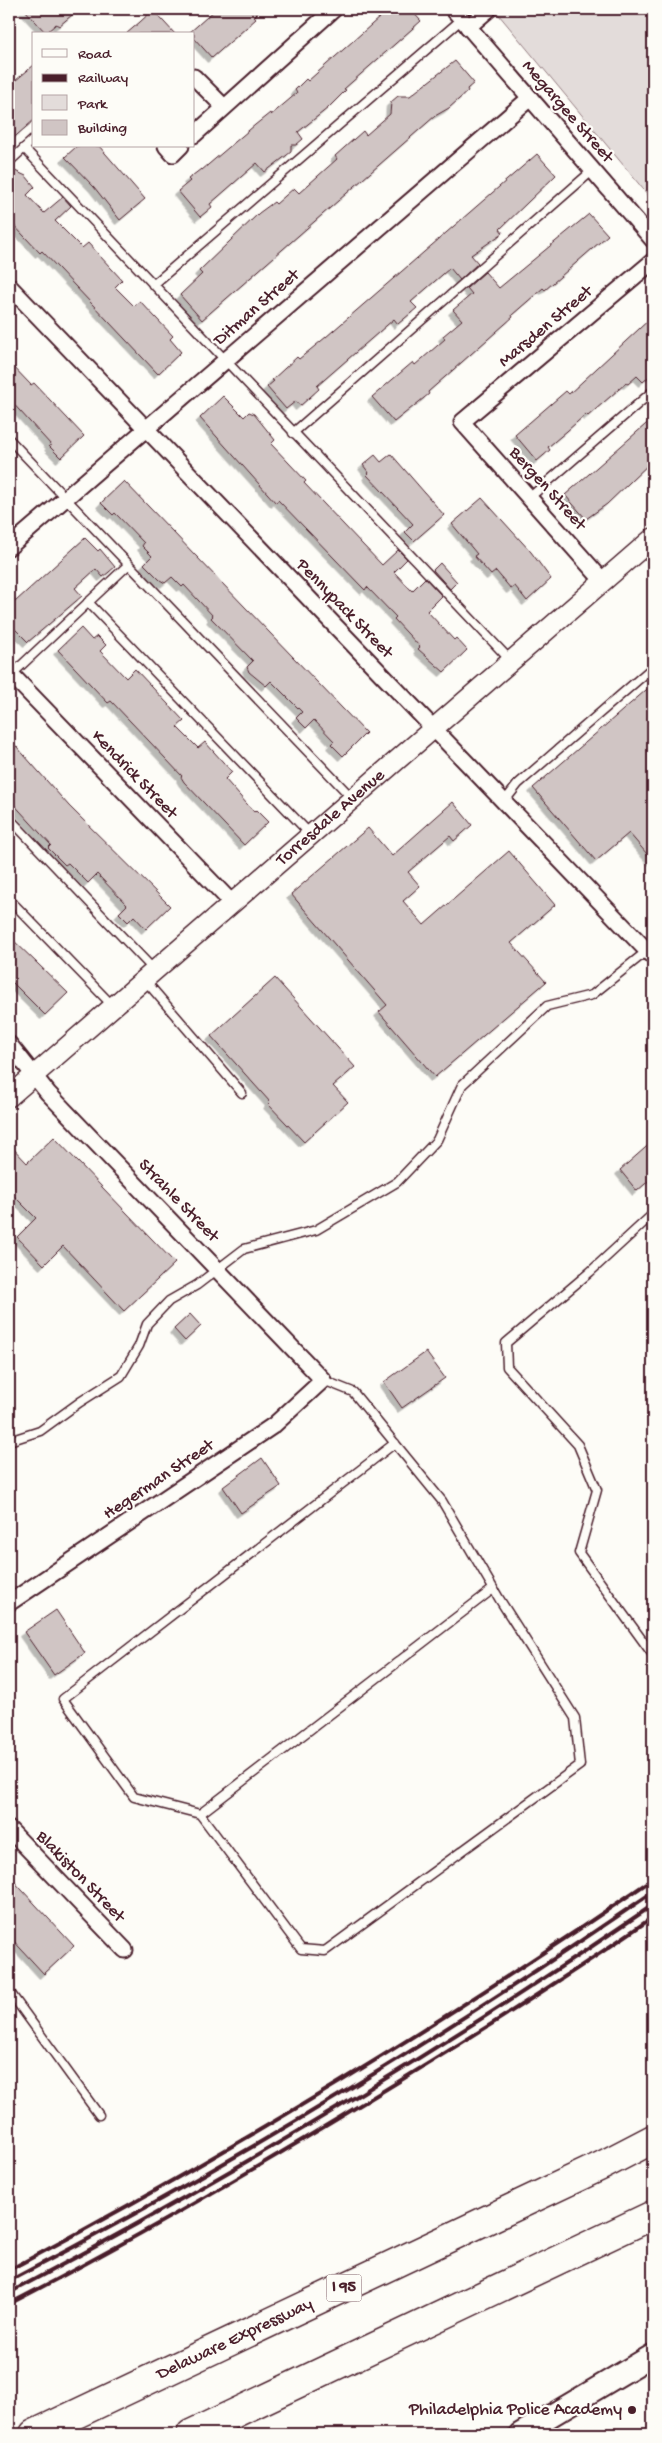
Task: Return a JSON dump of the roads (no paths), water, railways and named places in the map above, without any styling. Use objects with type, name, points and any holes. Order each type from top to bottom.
[{"type":"highway","name":"Delaware Expressway","points":[[34,2434],[603,2165],[653,2139]]},
{"type":"highway","points":[[191,2434],[653,2215]]},
{"type":"main road","points":[[520,2434],[653,2355]]},
{"type":"street","points":[[195,134],[334,9]]},
{"type":"street","points":[[461,18],[489,9]]},
{"type":"street","name":"Megargee Street","points":[[461,18],[653,240]]},
{"type":"street","points":[[195,78],[224,107]]},
{"type":"street","name":"Ditman Street","points":[[9,547],[530,98]]},
{"type":"street","points":[[168,148],[173,154],[179,148]]},
{"type":"street","name":"Marsden Street","points":[[462,422],[653,261]]},
{"type":"street","name":"Pennypack Street","points":[[9,286],[650,954]]},
{"type":"street","name":"Bergen Street","points":[[462,422],[604,581]]},
{"type":"street","name":"Torresdale Avenue","points":[[9,1097],[653,538]]},
{"type":"street","name":"Kendrick Street","points":[[10,674],[232,904]]},
{"type":"street","name":"Strahle Street","points":[[9,1044],[48,1093],[324,1380]]},
{"type":"street","name":"Hegerman Street","points":[[9,1603],[274,1425],[324,1380]]},
{"type":"street","name":"Blakiston Street","points":[[9,1829],[125,1950]]},
{"type":"lane","points":[[153,285],[461,18]]},
{"type":"lane","points":[[9,162],[32,141]]},
{"type":"lane","points":[[24,148],[224,361],[511,661]]},
{"type":"lane","points":[[294,433],[593,170]]},
{"type":"lane","points":[[529,498],[653,391]]},
{"type":"lane","points":[[9,439],[353,799]]},
{"type":"lane","points":[[10,674],[128,565]]},
{"type":"lane","points":[[88,602],[311,835]]},
{"type":"lane","points":[[504,802],[518,784],[653,667]]},
{"type":"lane","points":[[9,818],[149,974],[242,1093]]},
{"type":"lane","points":[[9,898],[113,1006]]},
{"type":"lane","points":[[9,1441],[40,1431],[80,1402],[121,1376],[139,1346],[147,1324],[169,1301],[197,1285],[244,1250],[316,1230],[397,1182],[437,1140],[462,1085],[540,1012],[547,1006],[592,995],[650,954]]},
{"type":"lane","points":[[653,1214],[590,1272],[506,1343],[507,1367],[578,1445],[597,1490],[579,1554],[653,1655]]},
{"type":"lane","points":[[324,1380],[353,1392],[395,1443],[442,1501],[493,1588],[576,1718],[580,1765],[325,1951],[301,1949],[200,1814],[134,1797],[63,1699],[395,1443]]},
{"type":"lane","points":[[200,1814],[493,1588]]},
{"type":"lane","points":[[9,1991],[99,2115]]},
{"type":"railway","points":[[9,2270],[174,2180],[337,2084],[496,1984],[653,1879]]},
{"type":"railway","points":[[9,2281],[174,2192],[337,2097],[496,1997],[653,1892]]},
{"type":"railway","points":[[9,2293],[174,2203],[337,2108],[496,2009],[653,1905]]},
{"type":"railway","points":[[9,2304],[146,2230],[326,2126],[513,2010],[653,1917]]},
{"type":"place","name":"Philadelphia Police Academy","points":[[632,2410]]}]
